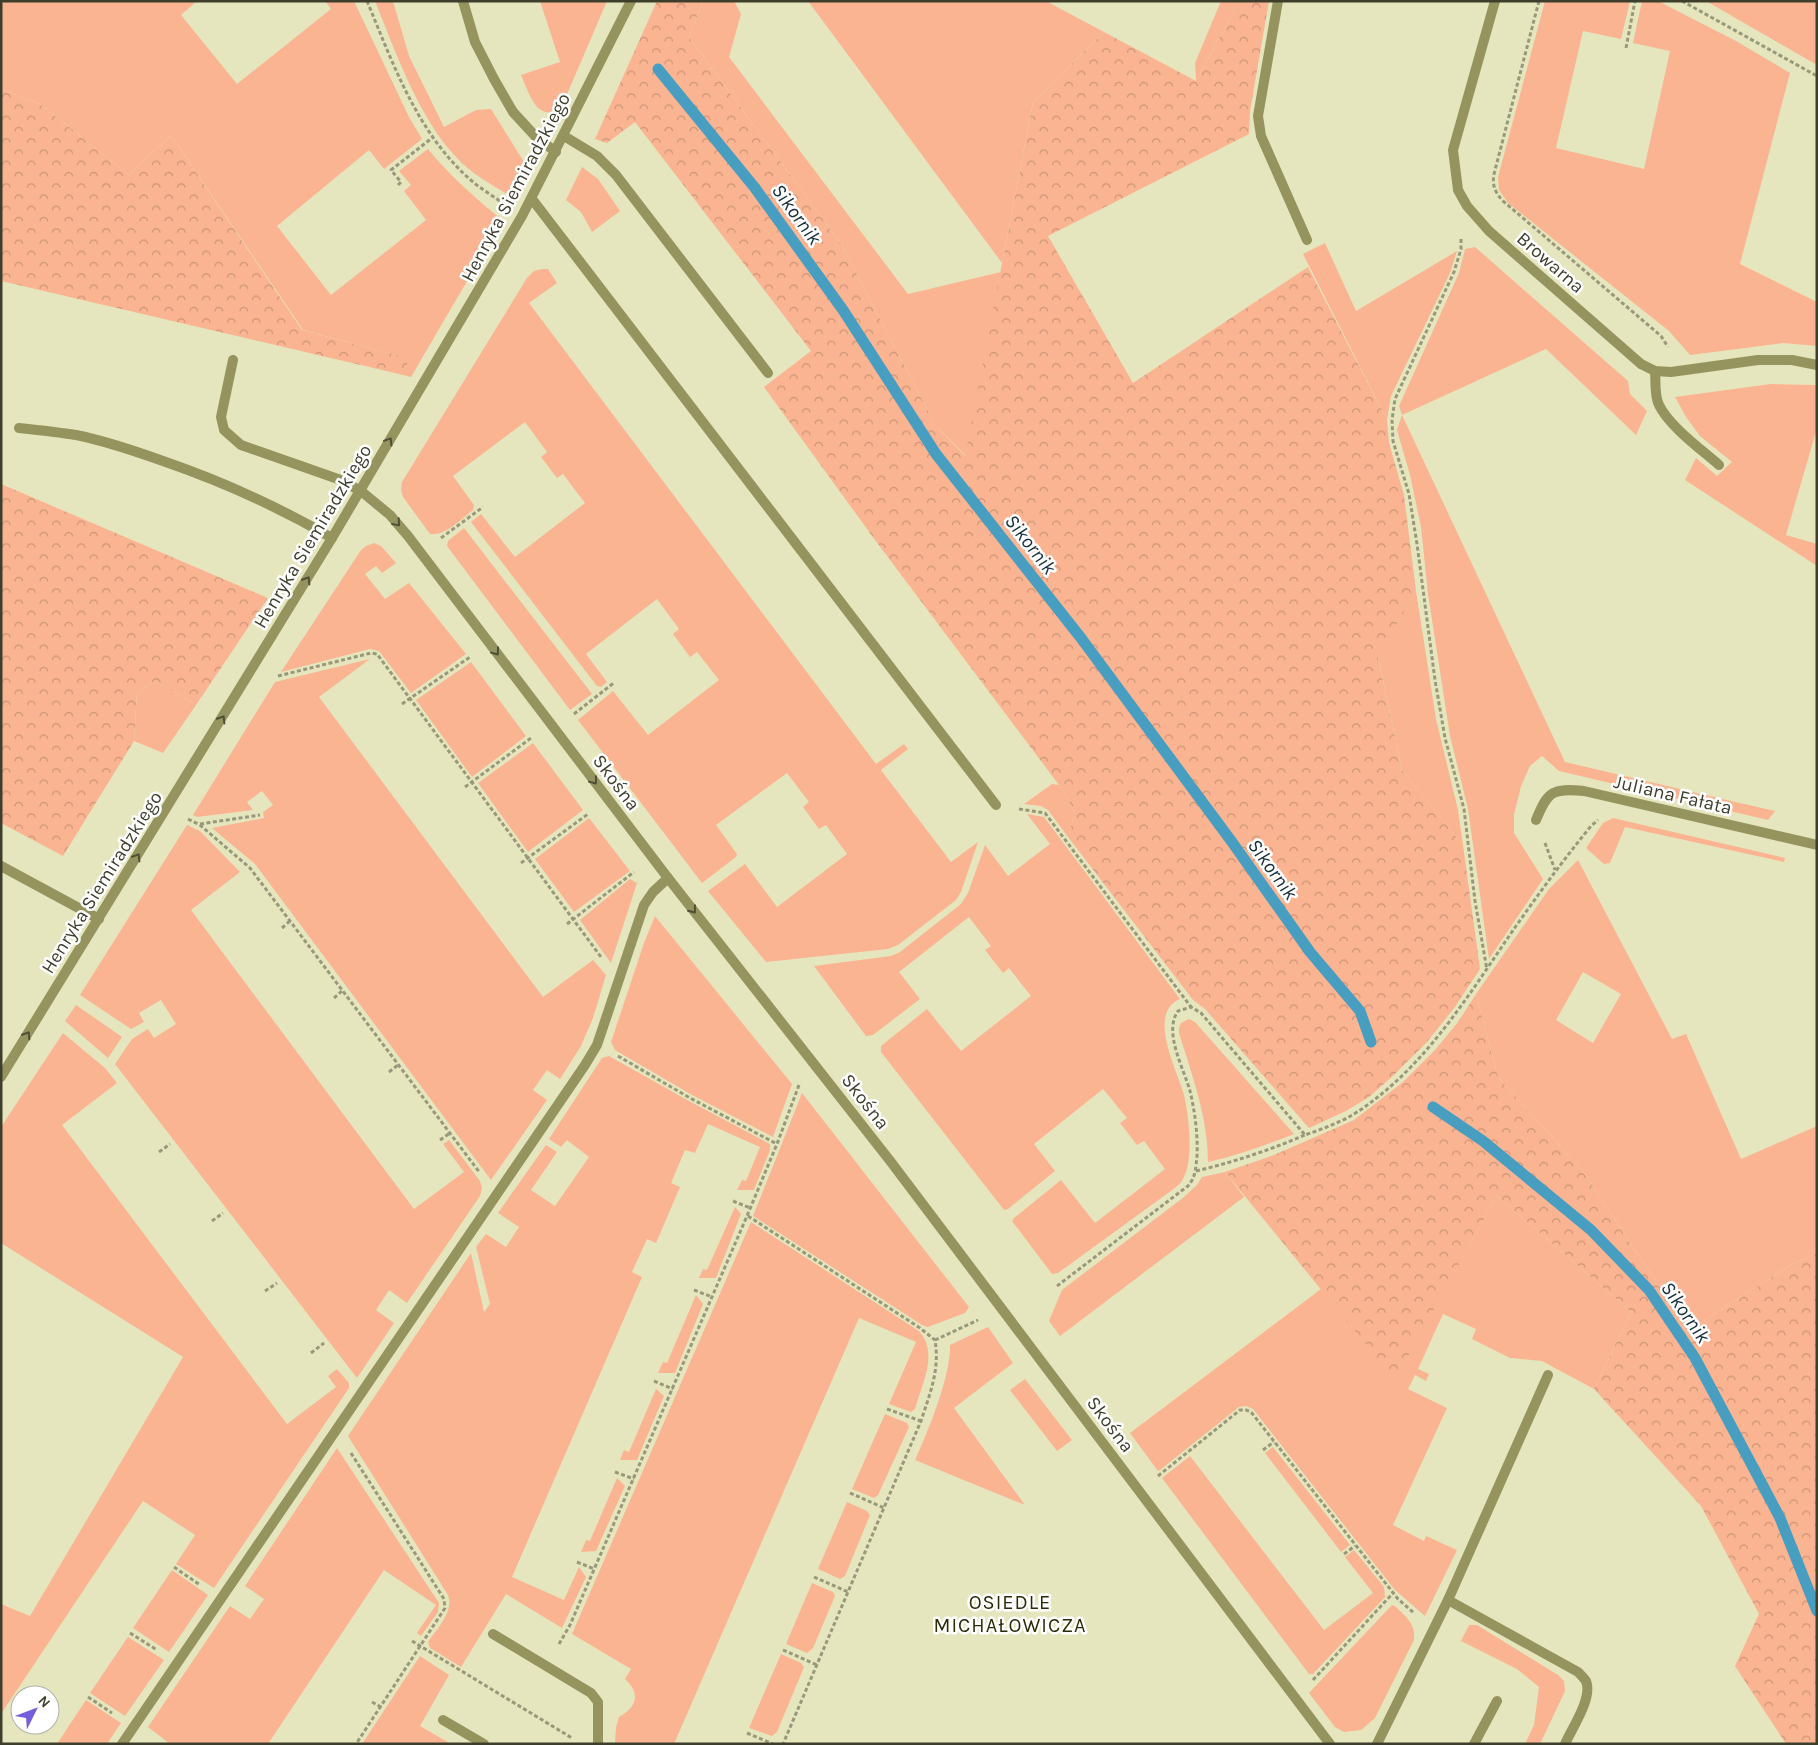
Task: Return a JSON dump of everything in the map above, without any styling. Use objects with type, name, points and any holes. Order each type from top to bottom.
[{"type":"street","points":[[463,1],[475,42],[513,112],[536,137],[556,152]]},
{"type":"street","name":"Henryka Siemiradzkiego","points":[[1,1077],[332,538],[532,199],[631,1]]},
{"type":"street","points":[[1278,1],[1258,116],[1261,136],[1308,240]]},
{"type":"street","name":"Browarna","points":[[1495,1],[1453,150],[1458,190],[1467,206],[1490,231],[1641,364],[1655,371],[1671,372],[1758,360],[1792,360],[1817,365]]},
{"type":"street","points":[[564,136],[597,156],[616,175],[768,372]]},
{"type":"street","points":[[532,199],[996,805]]},
{"type":"street","name":"Skośna","points":[[233,360],[222,417],[224,430],[241,445],[338,478],[360,491],[390,516],[408,536],[668,878],[891,1162],[1330,1744]]},
{"type":"street","points":[[1655,371],[1658,404],[1662,411],[1670,421],[1719,466]]},
{"type":"street","points":[[19,428],[76,435],[130,450],[190,470],[260,499],[332,538]]},
{"type":"street","name":"Juliana Fałata","points":[[1536,820],[1544,800],[1553,792],[1566,790],[1592,793],[1817,845]]},
{"type":"street","points":[[1,866],[99,919]]},
{"type":"street","points":[[122,1744],[585,1065],[597,1044],[644,905],[653,892],[668,878]]},
{"type":"street","points":[[1378,1744],[1448,1600],[1548,1375]]},
{"type":"street","points":[[1448,1600],[1578,1672],[1586,1680],[1585,1704],[1565,1744]]},
{"type":"street","points":[[493,1634],[591,1693],[598,1702],[598,1744]]},
{"type":"street","points":[[1474,1744],[1497,1700]]},
{"type":"street","points":[[442,1720],[484,1744]]},
{"type":"path","points":[[367,1],[397,74],[432,138],[452,162],[474,183],[522,216]]},
{"type":"path","points":[[1539,1],[1492,184],[1496,194],[1503,201],[1661,336],[1668,346],[1671,372]]},
{"type":"path","points":[[1626,48],[1635,1]]},
{"type":"path","points":[[1682,1],[1817,76]]},
{"type":"path","points":[[398,185],[402,182],[391,170],[432,138]]},
{"type":"path","points":[[1461,239],[1461,249],[1454,272],[1396,399],[1392,420],[1393,441],[1409,494],[1418,544],[1435,680],[1445,738],[1464,809],[1475,900],[1487,970]]},
{"type":"path","points":[[439,540],[483,507]]},
{"type":"path","points":[[274,676],[283,676],[371,653],[377,654],[609,968],[620,977]]},
{"type":"path","points":[[402,704],[472,655]]},
{"type":"path","points":[[573,715],[616,682]]},
{"type":"path","points":[[465,787],[533,736]]},
{"type":"path","points":[[996,805],[1045,813],[1192,1008],[1201,1013],[1305,1135]]},
{"type":"path","points":[[521,863],[591,812]]},
{"type":"path","points":[[200,825],[260,815]]},
{"type":"path","points":[[1196,1171],[1273,1149],[1330,1126],[1352,1115],[1400,1078],[1436,1039],[1487,970],[1555,871],[1591,826],[1603,816]]},
{"type":"path","points":[[186,818],[200,825],[250,868],[496,1195]]},
{"type":"path","points":[[567,924],[636,870]]},
{"type":"path","points":[[282,928],[290,921]]},
{"type":"path","points":[[334,998],[342,991]]},
{"type":"path","points":[[1057,1286],[1191,1182],[1196,1171],[1195,1121],[1190,1092],[1173,1038],[1172,1023],[1178,1011],[1192,1008]]},
{"type":"path","points":[[597,1044],[690,1098],[777,1144]]},
{"type":"path","points":[[390,1072],[398,1065]]},
{"type":"path","points":[[547,1666],[570,1624],[634,1479],[747,1216],[797,1090]]},
{"type":"path","points":[[440,1140],[450,1133]]},
{"type":"path","points":[[159,1152],[170,1144]]},
{"type":"path","points":[[733,1201],[750,1208]]},
{"type":"path","points":[[212,1221],[224,1213]]},
{"type":"path","points":[[747,1216],[920,1328],[935,1340],[938,1356],[934,1378],[921,1421],[783,1744]]},
{"type":"path","points":[[265,1291],[277,1283]]},
{"type":"path","points":[[694,1290],[712,1297]]},
{"type":"path","points":[[935,1340],[977,1321]]},
{"type":"path","points":[[311,1353],[324,1343]]},
{"type":"path","points":[[654,1382],[672,1389]]},
{"type":"path","points":[[887,1409],[921,1421]]},
{"type":"path","points":[[1155,1478],[1240,1410],[1251,1412],[1393,1593],[1418,1617]]},
{"type":"path","points":[[336,1430],[444,1599],[445,1608],[356,1744]]},
{"type":"path","points":[[1263,1450],[1274,1442]]},
{"type":"path","points":[[615,1472],[634,1479]]},
{"type":"path","points":[[850,1493],[884,1508]]},
{"type":"path","points":[[1344,1554],[1355,1546]]},
{"type":"path","points":[[577,1562],[594,1569]]},
{"type":"path","points":[[174,1567],[221,1598]]},
{"type":"path","points":[[814,1577],[848,1592]]},
{"type":"path","points":[[1296,1700],[1393,1593]]},
{"type":"path","points":[[130,1633],[177,1662]]},
{"type":"path","points":[[412,1641],[573,1739]]},
{"type":"path","points":[[783,1650],[817,1665]]},
{"type":"path","points":[[372,1702],[381,1707]]},
{"type":"path","points":[[747,1733],[773,1744]]},
{"type":"green space","points":[[1,1],[197,1],[181,15],[237,84],[331,9],[325,1],[354,1],[409,117],[422,139],[384,169],[369,150],[277,226],[331,295],[426,220],[404,191],[411,185],[399,171],[428,149],[462,186],[501,219],[501,223],[411,377],[399,374],[410,359],[303,330],[171,135],[129,175],[40,104],[1,89]]},
{"type":"green space","points":[[375,1],[393,1],[409,56],[444,127],[476,110],[491,109],[529,170],[518,196],[512,197],[475,174],[456,157],[443,141],[419,104]]},
{"type":"green space","points":[[540,1],[607,1],[562,106],[554,111],[547,112],[541,110],[531,98],[521,75],[560,62]]},
{"type":"green space","points":[[657,1],[703,1],[689,37],[841,244],[936,426],[965,456],[1033,102],[1104,32],[1196,81],[1239,1],[1269,1],[1250,111],[1249,134],[1048,236],[1133,383],[1308,267],[1387,420],[1389,443],[1404,495],[1416,591],[1378,657],[1402,770],[1463,845],[1480,969],[1455,1007],[1427,1042],[1369,1097],[1346,1111],[1309,1128],[1205,1009],[1193,1000],[1068,837],[1075,812],[1059,785],[875,540],[764,387],[811,351],[635,122],[607,143],[595,139]]},
{"type":"green space","points":[[703,1],[734,1],[741,14],[729,57],[908,294],[1001,272],[966,456],[936,426],[841,244],[689,37]]},
{"type":"green space","points":[[808,1],[1046,1],[1104,32],[1033,102],[1002,263]]},
{"type":"green space","points":[[1221,1],[1239,1],[1196,81],[1195,63]]},
{"type":"green space","points":[[1545,1],[1630,1],[1621,39],[1583,31],[1556,148],[1644,169],[1670,51],[1633,43],[1642,1],[1658,1],[1736,41],[1790,73],[1740,264],[1817,302],[1817,346],[1783,343],[1690,355],[1669,331],[1508,203],[1499,190],[1498,177]]},
{"type":"green space","points":[[1706,1],[1817,1],[1817,65]]},
{"type":"green space","points":[[1,89],[40,104],[129,175],[171,135],[302,330],[411,359],[399,374],[1,281]]},
{"type":"green space","points":[[582,167],[598,179],[620,211],[592,232],[581,212],[566,200]]},
{"type":"green space","points":[[1325,243],[1356,311],[1457,251],[1450,273],[1391,396],[1387,420],[1303,254]]},
{"type":"green space","points":[[1475,247],[1628,381],[1630,394],[1647,411],[1636,435],[1546,349],[1402,415],[1399,406],[1459,273],[1465,249]]},
{"type":"green space","points":[[548,269],[557,283],[529,303],[876,764],[904,744],[908,749],[881,770],[951,862],[978,842],[961,892],[956,900],[898,945],[888,949],[766,962],[708,891],[745,864],[777,907],[847,854],[826,825],[819,829],[803,807],[809,802],[787,773],[716,825],[737,854],[736,857],[702,883],[578,720],[613,691],[648,735],[719,680],[697,652],[690,657],[673,634],[679,629],[657,599],[586,654],[607,682],[601,687],[597,686],[471,522],[481,514],[515,557],[585,503],[563,474],[557,478],[541,457],[547,452],[525,422],[453,476],[474,505],[473,510],[447,530],[430,534],[403,497],[401,490],[402,482],[527,278],[534,271]]},
{"type":"green space","points":[[1771,384],[1817,385],[1817,428],[1786,535],[1817,544],[1817,566],[1685,480],[1696,458],[1717,476],[1732,462],[1700,436],[1686,417],[1675,397]]},
{"type":"green space","points":[[1402,415],[1565,762],[1680,789],[1678,799],[1559,771],[1542,756],[1530,766],[1521,786],[1514,815],[1514,833],[1543,879],[1489,959],[1468,809],[1450,736],[1428,594],[1421,527],[1410,475],[1397,430]]},
{"type":"green space","points":[[1,484],[268,598],[196,705],[155,681],[137,692],[134,741],[63,856],[1,823]]},
{"type":"green space","points":[[464,528],[592,694],[570,710],[447,546],[448,541]]},
{"type":"green space","points":[[374,543],[381,546],[396,563],[382,573],[376,566],[365,574],[385,599],[409,583],[466,654],[411,693],[379,651],[370,649],[281,672],[361,550]]},
{"type":"green space","points":[[1416,591],[1436,719],[1458,810],[1463,845],[1402,770],[1378,656]]},
{"type":"green space","points":[[370,659],[319,697],[543,997],[593,960],[606,975],[593,1018],[581,1046],[560,1079],[547,1070],[533,1090],[547,1100],[491,1180],[255,864],[212,828],[264,818],[263,812],[273,805],[262,791],[247,802],[253,810],[197,817],[193,815],[275,682]]},
{"type":"green space","points":[[471,662],[526,736],[472,777],[416,700]]},
{"type":"green space","points":[[155,681],[196,705],[163,753],[134,741],[137,692]]},
{"type":"green space","points":[[533,743],[583,810],[528,852],[478,783]]},
{"type":"green space","points":[[1052,784],[1059,785],[1075,812],[1068,837],[1048,810],[1041,806],[1024,804]]},
{"type":"green space","points":[[1686,790],[1775,811],[1768,820],[1683,800]]},
{"type":"green space","points":[[1027,814],[1044,817],[1180,999],[1170,1006],[1165,1017],[1165,1029],[1171,1058],[1184,1095],[1190,1137],[1186,1171],[1183,1179],[1175,1188],[1058,1273],[1052,1274],[1012,1221],[1061,1180],[1095,1223],[1165,1169],[1144,1141],[1137,1145],[1120,1123],[1127,1118],[1103,1089],[1034,1144],[1055,1171],[1008,1209],[1004,1210],[881,1052],[881,1046],[927,1009],[961,1051],[1031,996],[1009,968],[1003,973],[985,950],[991,946],[969,917],[899,972],[920,999],[873,1035],[866,1036],[814,966],[891,956],[900,952],[961,904],[968,893],[985,845],[1008,876],[1050,844]]},
{"type":"green space","points":[[589,818],[630,871],[574,912],[535,859]]},
{"type":"green space","points":[[1613,818],[1785,858],[1784,862],[1625,827],[1610,863],[1604,864],[1586,848],[1603,823]]},
{"type":"green space","points":[[187,825],[200,831],[240,872],[191,910],[414,1209],[464,1172],[443,1144],[449,1140],[480,1181],[482,1188],[480,1196],[407,1303],[389,1290],[376,1310],[394,1323],[357,1378],[115,1064],[132,1039],[148,1029],[154,1038],[176,1024],[161,1000],[139,1013],[144,1022],[131,1029],[80,995]]},
{"type":"green space","points":[[1578,860],[1672,1039],[1686,1034],[1741,1159],[1817,1126],[1817,1253],[1791,1265],[1691,1329],[1642,1261],[1585,1174],[1498,1077],[1476,994],[1549,889]],"holes":[[[1583,972],[1621,994],[1593,1043],[1556,1020]]]},
{"type":"green space","points":[[630,879],[637,883],[611,963],[580,920]]},
{"type":"green space","points":[[655,916],[792,1084],[773,1137],[692,1095],[615,1050],[611,1042]]},
{"type":"green space","points":[[1476,994],[1498,1077],[1585,1174],[1642,1261],[1691,1329],[1791,1265],[1817,1253],[1817,1744],[1786,1744],[1735,1666],[1759,1614],[1701,1506],[1594,1389],[1631,1312],[1497,1196],[1395,1380],[1225,1172],[1274,1155],[1354,1120],[1403,1082],[1435,1050],[1458,1022]]},
{"type":"green space","points":[[76,1005],[122,1037],[108,1058],[65,1021]]},
{"type":"green space","points":[[1189,1019],[1195,1022],[1294,1134],[1252,1150],[1208,1162],[1202,1112],[1179,1033],[1181,1023]]},
{"type":"green space","points":[[63,1033],[105,1068],[117,1083],[62,1125],[287,1424],[336,1387],[328,1376],[337,1369],[349,1383],[349,1388],[214,1588],[176,1564],[195,1535],[143,1501],[20,1685],[10,1685],[10,1700],[1,1714],[1,1604],[30,1616],[183,1357],[1,1243],[1,1127]]},
{"type":"green space","points":[[609,1056],[770,1144],[770,1150],[754,1190],[737,1190],[742,1180],[746,1181],[760,1147],[708,1124],[695,1153],[685,1150],[671,1183],[680,1187],[656,1243],[647,1239],[632,1272],[642,1277],[512,1577],[564,1600],[579,1567],[586,1577],[562,1628],[506,1594],[461,1667],[430,1648],[428,1642],[447,1614],[449,1608],[448,1595],[348,1436],[471,1253],[484,1312],[490,1304],[476,1247],[486,1234],[506,1247],[519,1227],[498,1213],[546,1145],[557,1152],[531,1190],[555,1206],[589,1157],[567,1140],[561,1147],[549,1139],[602,1058]]},
{"type":"green space","points":[[802,1093],[969,1307],[965,1313],[928,1327],[922,1325],[753,1216]]},
{"type":"green space","points":[[1225,1172],[1244,1197],[1060,1336],[1049,1321],[1062,1290],[1184,1197],[1197,1185],[1202,1177]]},
{"type":"green space","points":[[1497,1196],[1631,1312],[1594,1389],[1542,1361],[1510,1358],[1472,1339],[1476,1329],[1443,1314],[1418,1369],[1429,1374],[1426,1381],[1415,1375],[1408,1389],[1447,1408],[1393,1525],[1424,1541],[1426,1536],[1457,1550],[1425,1616],[1395,1590],[1253,1409],[1246,1406],[1239,1407],[1158,1471],[1130,1433],[1321,1289],[1395,1379]]},
{"type":"green space","points":[[735,1207],[741,1214],[716,1278],[699,1278],[703,1269],[707,1270]]},
{"type":"green space","points":[[751,1222],[919,1331],[928,1349],[925,1379],[915,1409],[911,1412],[889,1404],[916,1342],[859,1318],[674,1744],[615,1744],[616,1727],[619,1717],[630,1709],[635,1700],[633,1690],[625,1679],[631,1669],[572,1634]]},
{"type":"green space","points":[[696,1295],[703,1304],[675,1373],[658,1373],[663,1362],[667,1363]]},
{"type":"green space","points":[[988,1327],[1013,1363],[954,1408],[1025,1505],[915,1460],[943,1387],[950,1345]]},
{"type":"green space","points":[[1025,1379],[1072,1440],[1057,1451],[1010,1390]]},
{"type":"green space","points":[[656,1389],[664,1396],[637,1460],[620,1460],[624,1450],[629,1452]]},
{"type":"green space","points":[[885,1414],[907,1423],[909,1427],[878,1495],[874,1498],[852,1489]]},
{"type":"green space","points":[[1273,1447],[1350,1545],[1341,1552],[1265,1453]]},
{"type":"green space","points":[[337,1448],[439,1603],[438,1612],[421,1636],[417,1633],[436,1605],[384,1570],[268,1744],[170,1744],[148,1727],[230,1606],[250,1619],[264,1599],[245,1586]]},
{"type":"green space","points":[[1190,1456],[1324,1630],[1373,1593],[1345,1557],[1354,1550],[1384,1587],[1385,1597],[1313,1674],[1309,1674],[1162,1478]]},
{"type":"green space","points":[[617,1478],[625,1486],[596,1551],[581,1552],[586,1540],[590,1541]]},
{"type":"green space","points":[[847,1502],[867,1511],[870,1515],[845,1576],[840,1579],[818,1569]]},
{"type":"green space","points":[[172,1570],[208,1595],[169,1652],[133,1628]]},
{"type":"green space","points":[[812,1583],[833,1592],[835,1596],[813,1648],[807,1653],[786,1644]]},
{"type":"green space","points":[[1392,1605],[1412,1625],[1414,1640],[1375,1718],[1361,1730],[1344,1732],[1335,1727],[1309,1693]]},
{"type":"green space","points":[[1469,1625],[1477,1625],[1558,1675],[1564,1681],[1565,1691],[1540,1744],[1525,1744],[1534,1725],[1539,1687],[1517,1669],[1461,1641]]},
{"type":"green space","points":[[128,1637],[164,1660],[125,1716],[90,1693]]},
{"type":"green space","points":[[781,1654],[801,1663],[804,1667],[777,1732],[772,1736],[749,1728]]},
{"type":"green space","points":[[420,1656],[449,1675],[420,1726],[451,1744],[362,1744]]},
{"type":"green space","points":[[86,1700],[121,1723],[107,1744],[57,1744]]},
{"type":"waterway","name":"Sikornik","points":[[658,69],[755,188],[843,310],[936,454],[1081,638],[1232,842],[1310,952],[1360,1011],[1371,1042]]},
{"type":"waterway","name":"Sikornik","points":[[1433,1107],[1483,1141],[1591,1230],[1649,1290],[1695,1358],[1780,1518],[1817,1611]]},
{"type":"district","name":"OSIEDLE MICHAŁOWICZA","points":[[1010,1614]]}]
